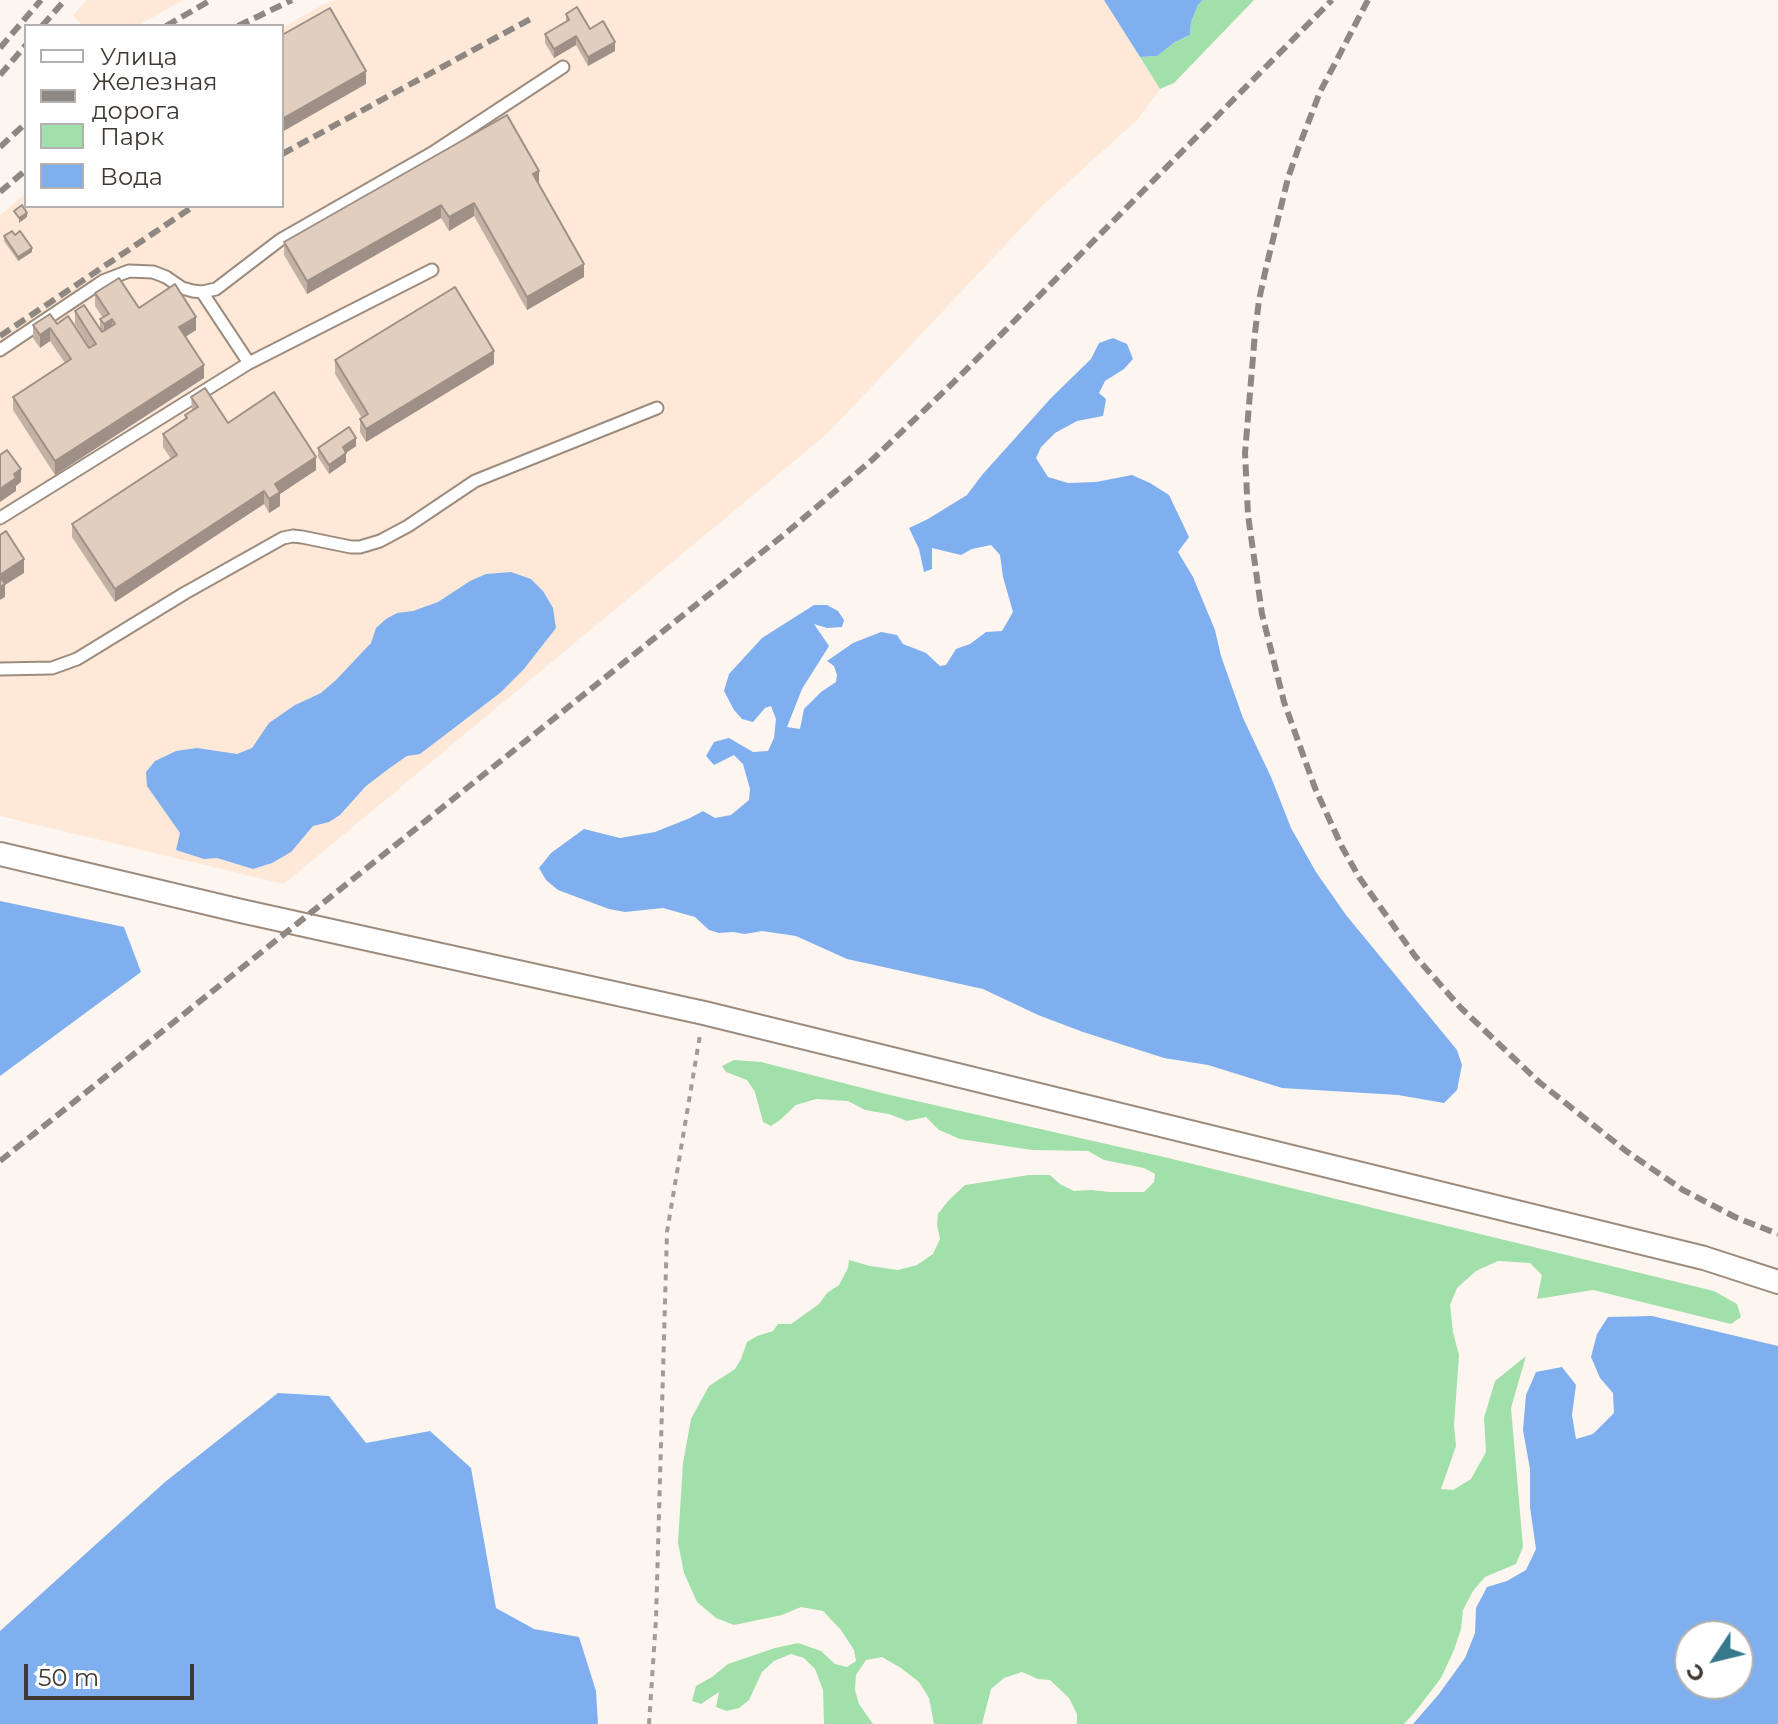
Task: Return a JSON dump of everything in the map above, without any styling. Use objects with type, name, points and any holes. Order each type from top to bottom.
[{"type":"street","points":[[0,854],[704,1013],[1704,1258],[1778,1282]]},
{"type":"lane","points":[[0,350],[103,281],[129,271],[153,272],[182,288],[202,292],[216,289],[280,240],[432,153],[563,67]]},
{"type":"lane","points":[[0,518],[249,363],[432,270]]},
{"type":"lane","points":[[202,292],[249,363]]},
{"type":"lane","points":[[0,669],[52,668],[69,662],[283,538],[302,537],[351,547],[380,541],[475,481],[657,408]]},
{"type":"path","points":[[649,1724],[656,1619],[667,1232],[704,1013]]},
{"type":"shaded area","points":[[87,0],[183,0],[141,24],[81,24],[73,15]]},
{"type":"shaded area","points":[[337,0],[1104,0],[1160,89],[1138,119],[1042,206],[828,433],[284,884],[0,816],[0,215],[24,195],[24,208],[284,208],[284,27]]},
{"type":"green space","points":[[1203,0],[1254,0],[1174,83],[1160,89],[1140,57],[1157,56],[1190,35],[1191,22]]},
{"type":"green space","points":[[734,1060],[761,1062],[1714,1291],[1737,1304],[1741,1317],[1731,1324],[1593,1290],[1537,1299],[1542,1275],[1530,1263],[1498,1261],[1476,1271],[1457,1288],[1450,1305],[1459,1355],[1454,1425],[1456,1446],[1441,1489],[1453,1490],[1471,1479],[1486,1452],[1484,1418],[1495,1381],[1526,1356],[1511,1408],[1523,1547],[1516,1564],[1485,1577],[1473,1591],[1463,1610],[1461,1629],[1441,1678],[1404,1724],[1077,1724],[1077,1714],[1069,1698],[1050,1680],[1022,1672],[1004,1678],[991,1689],[982,1724],[934,1724],[929,1698],[919,1682],[882,1657],[866,1660],[856,1675],[855,1690],[859,1704],[873,1724],[824,1724],[823,1690],[815,1669],[804,1658],[791,1654],[774,1661],[762,1672],[749,1700],[739,1708],[727,1711],[716,1707],[719,1692],[701,1704],[692,1701],[696,1686],[728,1664],[798,1643],[821,1651],[835,1664],[847,1667],[856,1661],[854,1650],[841,1630],[823,1611],[801,1607],[782,1615],[734,1625],[716,1618],[697,1602],[684,1573],[678,1543],[683,1463],[691,1419],[709,1386],[735,1369],[747,1342],[773,1331],[778,1324],[791,1324],[819,1304],[827,1293],[839,1285],[849,1260],[898,1270],[917,1265],[933,1254],[940,1239],[938,1214],[965,1185],[1029,1175],[1050,1175],[1074,1191],[1144,1192],[1154,1182],[1155,1174],[1144,1168],[1104,1160],[1088,1151],[1032,1150],[960,1139],[939,1130],[926,1117],[907,1121],[865,1110],[848,1101],[816,1099],[796,1105],[771,1126],[763,1122],[755,1092],[747,1080],[726,1072],[722,1066]]},
{"type":"water","points":[[1104,0],[1203,0],[1191,22],[1190,35],[1157,56],[1140,57]]},
{"type":"water","points":[[1113,338],[1127,344],[1133,359],[1105,381],[1099,393],[1106,399],[1103,416],[1077,421],[1055,433],[1041,447],[1036,458],[1048,477],[1068,483],[1096,482],[1132,475],[1169,495],[1189,537],[1178,552],[1193,577],[1215,630],[1243,718],[1291,828],[1346,915],[1457,1050],[1462,1065],[1457,1090],[1444,1103],[1398,1095],[1282,1088],[1208,1065],[1164,1058],[1038,1015],[983,989],[847,959],[796,936],[762,931],[719,933],[709,930],[695,917],[663,908],[625,912],[609,909],[558,890],[546,880],[539,868],[551,853],[584,829],[620,838],[655,832],[703,811],[715,818],[731,815],[749,800],[750,789],[743,764],[734,755],[714,765],[706,756],[714,742],[729,738],[753,752],[768,751],[774,738],[776,719],[771,706],[765,708],[753,722],[742,719],[724,691],[729,674],[762,638],[814,605],[827,605],[838,611],[844,620],[842,627],[827,628],[814,624],[829,646],[802,689],[787,727],[800,729],[804,709],[836,682],[834,666],[827,661],[853,643],[881,632],[897,635],[903,644],[926,653],[940,666],[946,665],[956,649],[970,644],[986,632],[1002,631],[1013,612],[1000,555],[991,545],[961,555],[932,548],[932,569],[924,572],[919,549],[909,528],[967,495],[1051,398],[1091,359],[1099,343]]},
{"type":"water","points":[[511,572],[531,579],[543,591],[553,608],[556,628],[524,669],[500,693],[420,754],[407,756],[391,767],[366,786],[340,815],[313,826],[291,852],[272,863],[253,869],[176,850],[180,833],[147,786],[146,772],[155,761],[176,751],[197,748],[237,754],[252,748],[269,723],[295,705],[321,693],[336,680],[371,643],[376,628],[386,619],[438,602],[486,574]]},
{"type":"water","points":[[0,901],[124,927],[141,972],[0,1076]]},
{"type":"water","points":[[1652,1316],[1778,1346],[1778,1724],[1413,1724],[1465,1658],[1475,1633],[1476,1608],[1487,1587],[1507,1581],[1526,1570],[1536,1549],[1530,1507],[1530,1469],[1523,1430],[1526,1395],[1536,1372],[1562,1367],[1576,1385],[1572,1415],[1576,1439],[1593,1434],[1614,1413],[1613,1393],[1600,1378],[1591,1357],[1597,1334],[1608,1317]]},
{"type":"water","points":[[278,1393],[329,1396],[366,1443],[430,1431],[471,1468],[496,1608],[534,1629],[579,1637],[596,1691],[598,1724],[0,1724],[0,1631],[165,1482]]},
{"type":"building","points":[[577,7],[590,29],[603,21],[615,42],[588,57],[576,36],[554,49],[545,34],[569,20],[566,14]]},
{"type":"building","points":[[330,8],[366,71],[284,118],[284,34]]},
{"type":"building","points":[[507,115],[539,171],[533,174],[584,264],[527,297],[474,203],[449,217],[441,205],[307,281],[284,242]]},
{"type":"building","points":[[22,205],[27,213],[19,218],[14,211]]},
{"type":"building","points":[[12,231],[15,235],[20,231],[32,248],[18,257],[4,236]]},
{"type":"building","points":[[119,278],[139,308],[175,284],[196,317],[179,327],[204,365],[55,461],[13,397],[71,359],[50,328],[40,335],[33,325],[50,314],[57,324],[68,316],[89,348],[96,344],[75,311],[84,305],[102,332],[115,324],[112,319],[104,324],[100,319],[109,314],[95,293]]},
{"type":"building","points":[[455,287],[494,351],[366,429],[360,419],[368,414],[335,360]]},
{"type":"building","points":[[205,388],[228,423],[274,392],[316,457],[275,484],[280,492],[269,499],[264,491],[115,589],[72,524],[177,455],[163,434],[198,407],[191,397]]},
{"type":"building","points":[[349,427],[356,438],[343,447],[346,453],[329,465],[318,448]]},
{"type":"building","points":[[7,450],[21,469],[14,474],[16,478],[0,489],[0,455]]},
{"type":"building","points":[[6,531],[24,559],[0,575],[0,535]]},
{"type":"railway","points":[[0,48],[41,0]]},
{"type":"railway","points":[[44,24],[65,0]]},
{"type":"railway","points":[[169,24],[211,0]]},
{"type":"railway","points":[[242,24],[292,0]]},
{"type":"railway","points":[[0,1161],[786,533],[872,460],[958,378],[1332,0]]},
{"type":"railway","points":[[1368,0],[1320,92],[1288,178],[1259,300],[1255,333],[1245,453],[1248,515],[1262,614],[1284,702],[1315,788],[1359,877],[1415,956],[1461,1008],[1539,1082],[1626,1151],[1683,1190],[1735,1217],[1778,1234]]},
{"type":"railway","points":[[284,153],[534,17]]},
{"type":"railway","points":[[0,75],[24,47]]},
{"type":"railway","points":[[0,147],[24,125]]},
{"type":"railway","points":[[0,192],[24,172]]},
{"type":"railway","points":[[0,336],[191,208]]}]
